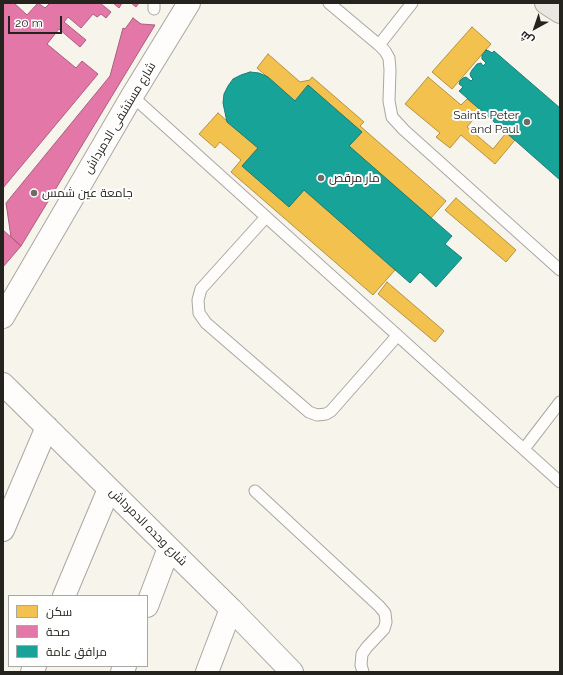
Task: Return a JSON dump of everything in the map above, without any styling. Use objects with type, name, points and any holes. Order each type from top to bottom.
[{"type":"main road","points":[[546,3],[560,12]]},
{"type":"street","name":"شارع مستشفى الدمرداش","points":[[3,317],[132,96],[190,3]]},
{"type":"street","name":"شارع وحده الدمرداش","points":[[3,384],[231,609],[292,672]]},
{"type":"street","points":[[3,530],[47,427]]},
{"type":"street","points":[[64,595],[109,489]]},
{"type":"street","points":[[148,603],[169,548]]},
{"type":"street","points":[[207,672],[231,609]]},
{"type":"lane","points":[[328,3],[379,44],[389,58],[389,101],[392,118],[560,270]]},
{"type":"lane","points":[[379,44],[412,3]]},
{"type":"lane","points":[[132,96],[560,482]]},
{"type":"lane","points":[[266,217],[201,289],[198,300],[199,313],[206,323],[309,412],[317,415],[326,414],[331,411],[398,336]]},
{"type":"lane","points":[[524,450],[560,402]]},
{"type":"lane","points":[[254,491],[385,613],[386,622],[384,628],[366,647],[362,654],[361,665],[363,672]]},
{"type":"building: سكن","points":[[472,27],[491,44],[452,89],[432,72]]},
{"type":"building: سكن","points":[[268,54],[300,82],[310,80],[312,77],[364,122],[360,126],[446,201],[431,218],[349,146],[362,132],[308,85],[295,101],[257,68]]},
{"type":"building: سكن","points":[[428,77],[461,105],[467,99],[481,110],[467,127],[493,149],[506,133],[515,140],[495,164],[461,135],[450,148],[436,137],[440,133],[405,104]]},
{"type":"building: سكن","points":[[218,113],[258,148],[242,166],[289,207],[304,190],[395,270],[373,295],[231,172],[241,160],[220,142],[215,148],[199,134]]},
{"type":"building: سكن","points":[[456,198],[516,250],[506,262],[445,210]]},
{"type":"building: سكن","points":[[387,282],[444,331],[435,342],[378,294]]},
{"type":"building: صحة","points":[[3,3],[14,3],[27,15],[38,3],[45,8],[50,3],[100,3],[111,12],[106,18],[101,14],[97,17],[93,14],[81,28],[68,17],[64,22],[86,40],[80,47],[59,29],[47,44],[76,68],[82,61],[98,74],[3,188]]},
{"type":"building: صحة","points":[[113,3],[122,3],[119,8]]},
{"type":"building: صحة","points":[[131,3],[139,3],[136,7]]},
{"type":"building: صحة","points":[[133,18],[141,24],[155,25],[21,246],[11,237],[6,203],[110,76],[123,28],[125,29]]},
{"type":"building: صحة","points":[[3,230],[21,246],[3,267]]},
{"type":"building: مرافق عامة","name":"Saints Peter and Paul","points":[[486,50],[492,53],[494,51],[560,108],[560,180],[459,91],[463,87],[459,84],[460,81],[466,77],[471,81],[473,79],[470,74],[477,64],[481,63],[483,66],[486,63],[482,59],[482,55]]},
{"type":"building: مرافق عامة","name":"مار مرقص","points":[[250,72],[259,73],[268,77],[295,101],[308,85],[362,132],[349,146],[452,236],[445,244],[462,258],[436,287],[420,272],[410,283],[304,190],[289,207],[242,166],[258,148],[227,122],[223,103],[224,94],[233,79]]},
{"type":"place","name":"Saints Peter and Paul","points":[[527,122]]},
{"type":"place","name":"مار مرقص","points":[[321,178]]},
{"type":"place","name":"جامعة عين شمس","points":[[34,193]]}]
